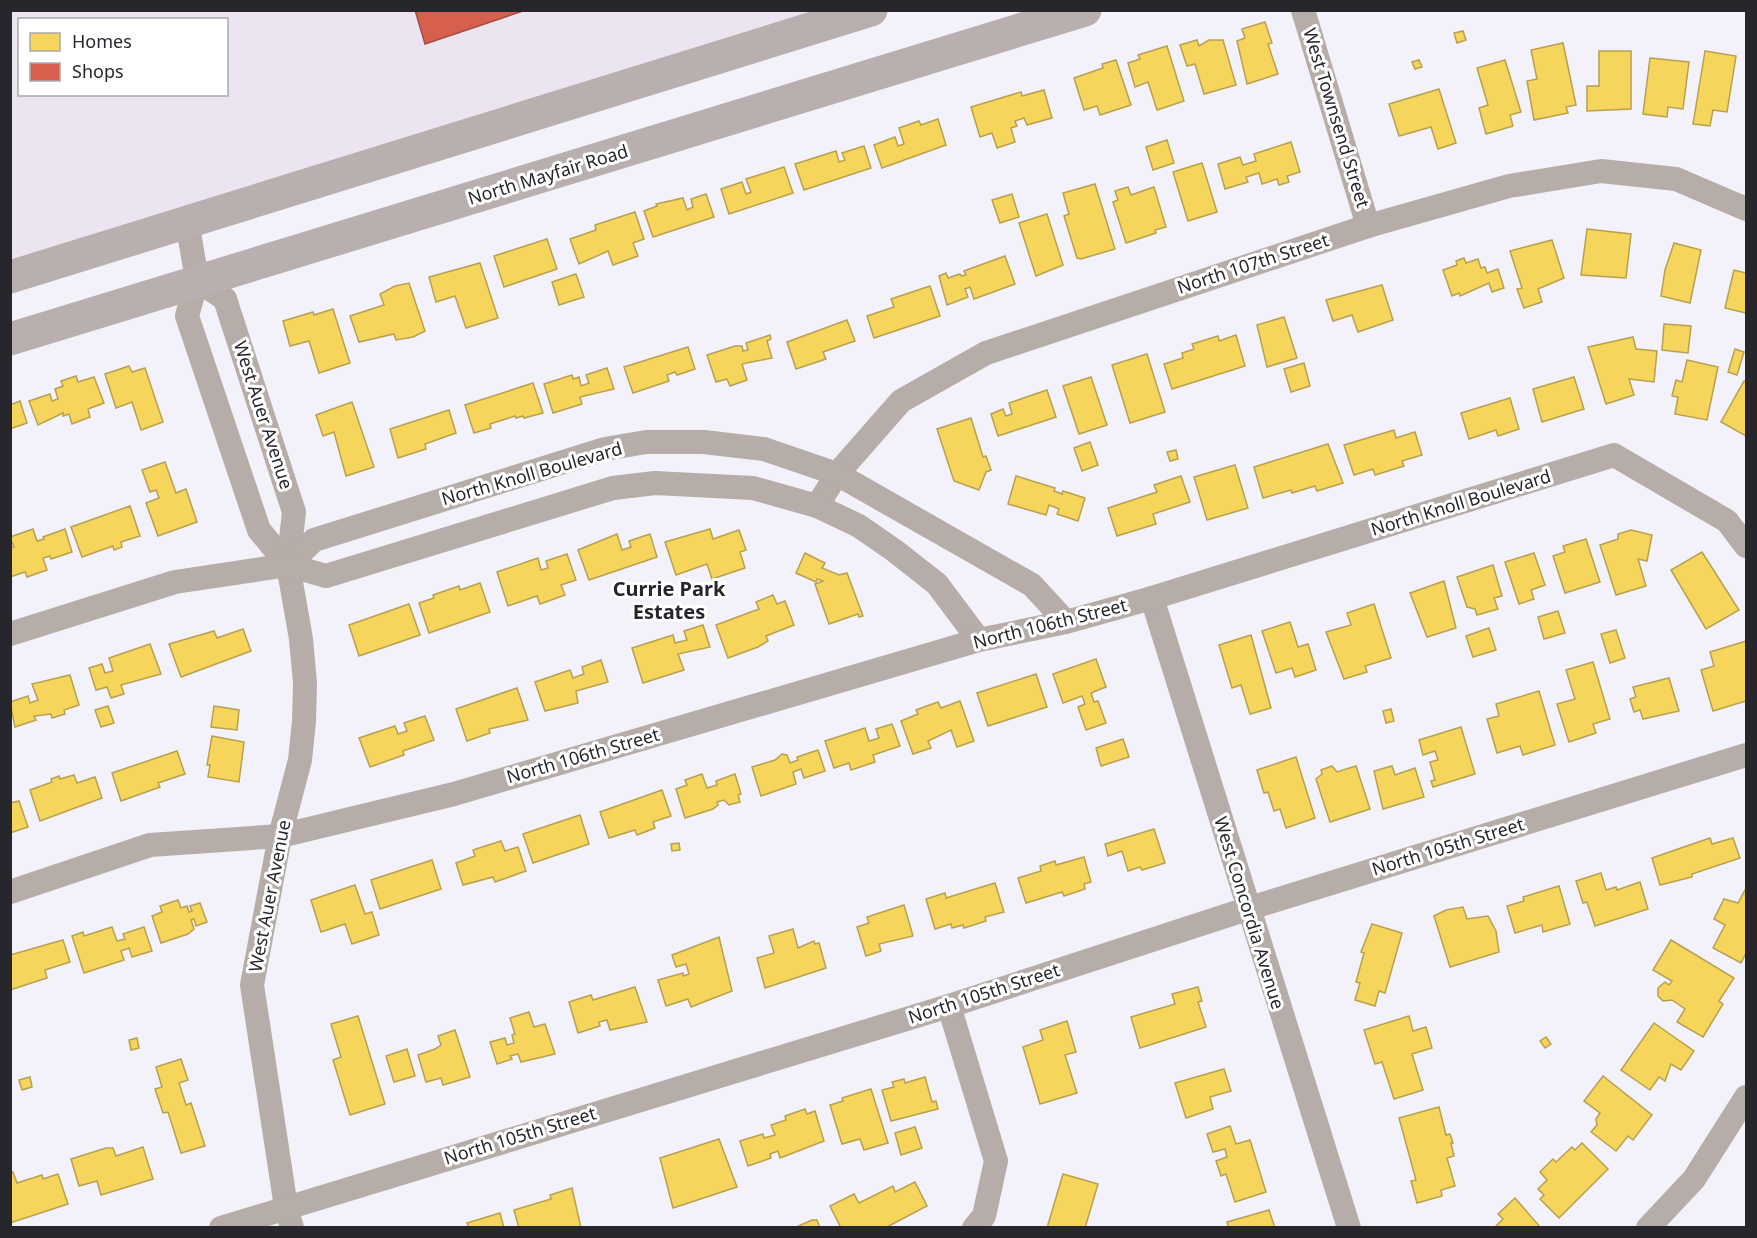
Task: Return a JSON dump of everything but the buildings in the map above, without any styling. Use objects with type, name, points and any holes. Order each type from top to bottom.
[{"type":"main road","points":[[10,276],[871,10]]},
{"type":"main road","name":"North Mayfair Road","points":[[10,339],[1085,10]]},
{"type":"street","name":"West Townsend Street","points":[[1303,10],[1368,226]]},
{"type":"street","name":"North 107th Street","points":[[817,506],[837,474],[901,401],[986,353],[1368,226],[1509,186],[1601,171],[1676,179],[1746,209]]},
{"type":"street","points":[[187,221],[197,280],[187,316],[258,530],[288,565]]},
{"type":"street","name":"West Auer Avenue","points":[[197,280],[225,299],[294,512],[288,565],[301,639],[304,712],[293,791],[279,836],[252,985],[289,1217]]},
{"type":"street","name":"North Knoll Boulevard","points":[[288,565],[314,540],[560,462],[605,449],[646,442],[704,442],[764,449],[837,474],[1032,585],[1066,622]]},
{"type":"street","name":"North Knoll Boulevard","points":[[1152,598],[1614,456],[1727,521],[1746,546]]},
{"type":"street","name":"North Knoll Boulevard","points":[[10,634],[176,582],[288,565],[326,576],[569,500],[613,488],[656,483],[753,488],[817,506],[859,526],[896,551],[928,578],[957,609],[979,640]]},
{"type":"street","name":"North 106th Street","points":[[10,892],[150,845],[279,836],[454,794],[979,640],[1066,622],[1152,598]]},
{"type":"street","name":"West Concordia Avenue","points":[[1152,598],[1247,909],[1349,1227]]},
{"type":"street","name":"North 105th Street","points":[[220,1227],[289,1217],[1247,909],[1746,754]]},
{"type":"street","points":[[949,1006],[996,1161],[984,1216],[974,1227]]},
{"type":"street","points":[[1648,1227],[1694,1179],[1746,1097]]},
{"type":"shaded area","points":[[11,11],[812,11],[11,261]]},
{"type":"district","name":"Currie Park Estates","points":[[669,600]]}]
